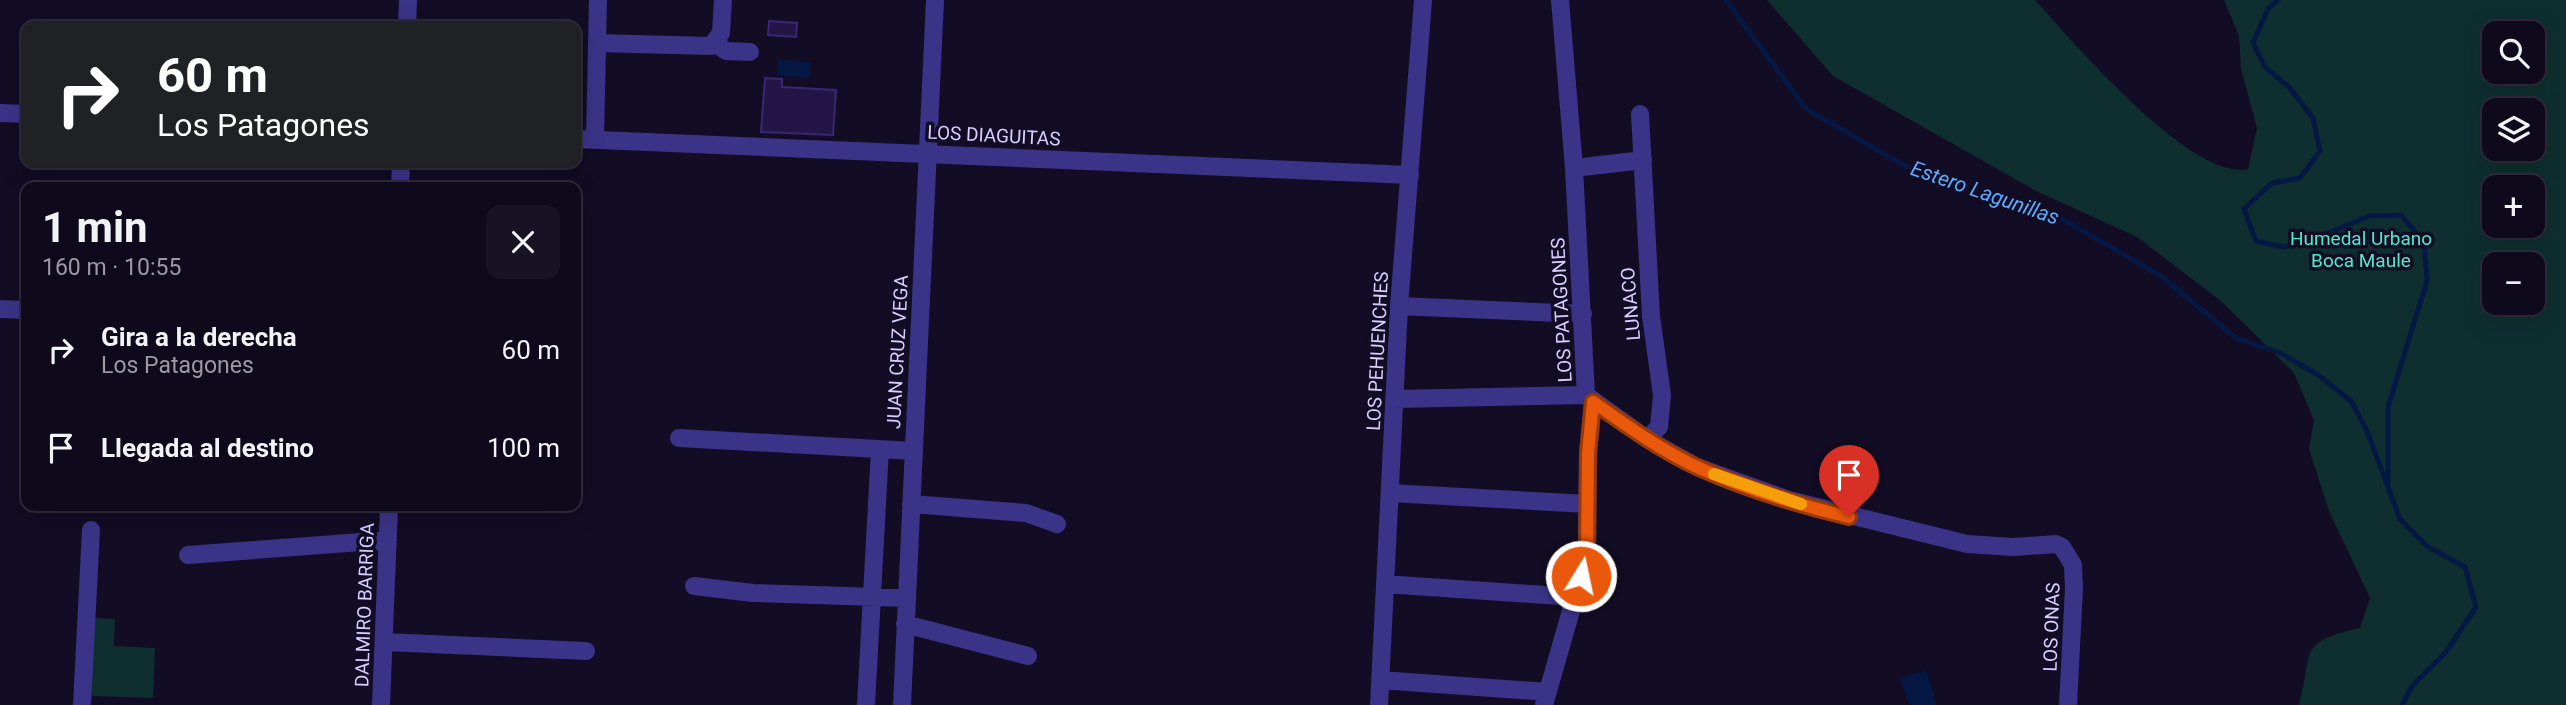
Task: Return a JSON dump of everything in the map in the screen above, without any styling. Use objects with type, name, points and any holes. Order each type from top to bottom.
[{"type":"street","points":[[407,21],[408,0]]},
{"type":"street","points":[[595,139],[598,0]]},
{"type":"street","points":[[597,43],[702,47],[715,43],[721,33],[723,0]]},
{"type":"street","name":"JUAN CRUZ VEGA","points":[[901,705],[935,0]]},
{"type":"street","name":"LOS PEHUENCHES","points":[[1379,705],[1399,306],[1423,0]]},
{"type":"street","name":"LOS PATAGONES","points":[[1560,0],[1590,399],[1647,439],[1698,467],[1735,483],[1827,512],[1967,544],[2012,547],[2056,544],[2068,551]]},
{"type":"street","points":[[715,43],[726,51],[750,52]]},
{"type":"street","points":[[0,113],[21,114]]},
{"type":"street","name":"LUNACO","points":[[1640,114],[1651,316],[1662,395],[1659,427],[1647,439]]},
{"type":"street","name":"LOS DIAGUITAS","points":[[581,139],[1410,175]]},
{"type":"street","points":[[1574,168],[1643,160]]},
{"type":"street","points":[[1399,306],[1583,314]]},
{"type":"street","points":[[0,310],[21,310]]},
{"type":"street","points":[[1380,680],[1546,699],[1587,555],[1590,399],[1395,399]]},
{"type":"street","points":[[679,438],[914,451]]},
{"type":"street","points":[[866,705],[880,449]]},
{"type":"street","points":[[1390,493],[1587,504]]},
{"type":"street","points":[[911,503],[1026,513],[1057,524]]},
{"type":"street","name":"DALMIRO BARRIGA","points":[[381,705],[389,511]]},
{"type":"street","points":[[82,705],[92,530]]},
{"type":"street","points":[[188,555],[388,540]]},
{"type":"street","name":"LOS ONAS","points":[[2068,551],[2073,565],[2074,589],[2068,705]]},
{"type":"street","points":[[1385,584],[1575,597]]},
{"type":"street","points":[[694,586],[753,593],[907,598]]},
{"type":"street","points":[[905,624],[1028,656]]},
{"type":"street","points":[[385,642],[586,651]]},
{"type":"green space","name":"Humedal Urbano Boca Maule","points":[[1767,0],[2035,0],[2104,75],[2166,132],[2196,154],[2224,167],[2248,169],[2257,128],[2241,69],[2239,36],[2224,0],[2566,0],[2566,705],[2299,705],[2311,651],[2326,638],[2360,628],[2370,598],[2329,511],[2309,449],[2314,420],[2294,373],[2221,301],[2137,237],[2036,191],[1833,76]]},
{"type":"green space","points":[[94,618],[115,619],[114,646],[155,648],[153,698],[91,696]]},
{"type":"water","points":[[778,60],[811,62],[810,78],[777,76]]},
{"type":"water","points":[[1926,670],[1937,705],[1909,705],[1900,678]]},
{"type":"building","points":[[769,21],[797,23],[796,37],[768,35]]},
{"type":"building","points":[[765,78],[782,79],[782,87],[836,90],[833,135],[761,132]]},
{"type":"waterway","name":"Estero Lagunillas","points":[[1726,0],[1806,109],[1921,175],[2060,218],[2161,276],[2236,338],[2280,353],[2318,375],[2351,401],[2367,431],[2400,519],[2428,547],[2465,567],[2476,607],[2446,652],[2412,686],[2402,705]]},
{"type":"waterway","points":[[2278,0],[2268,9],[2253,43],[2265,67],[2289,87],[2313,118],[2320,151],[2300,178],[2272,183],[2244,209],[2256,241],[2284,247],[2316,238],[2369,216],[2401,215],[2424,242],[2427,281],[2388,407],[2388,483]]},
{"type":"slow traffic","points":[[1714,474],[1801,504]]},
{"type":"route","points":[[1581,576],[1587,555],[1588,453],[1593,402],[1647,439],[1698,467],[1735,483],[1849,517]]}]
